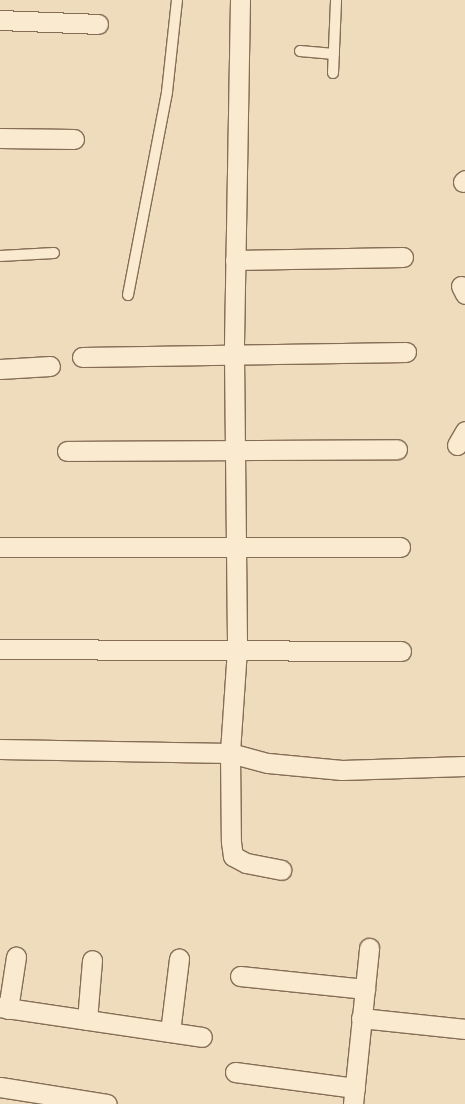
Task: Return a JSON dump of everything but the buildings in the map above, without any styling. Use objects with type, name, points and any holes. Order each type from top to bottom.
[{"type":"street","points":[[240,0],[234,355],[237,649],[230,753],[233,856],[246,863],[280,870]]},
{"type":"street","points":[[0,20],[98,24]]},
{"type":"street","points":[[0,138],[74,139]]},
{"type":"street","points":[[235,260],[403,257]]},
{"type":"street","points":[[82,357],[406,352]]},
{"type":"street","points":[[0,369],[50,366]]},
{"type":"street","points":[[67,451],[236,452],[397,449]]},
{"type":"street","points":[[0,547],[237,549],[400,547]]},
{"type":"street","points":[[0,648],[401,651]]},
{"type":"street","points":[[0,749],[230,753],[268,764],[342,770],[465,766]]},
{"type":"street","points":[[234,1072],[354,1096],[369,948]]},
{"type":"street","points":[[16,957],[4,1008],[202,1036]]},
{"type":"street","points":[[170,1032],[178,959]]},
{"type":"street","points":[[87,1020],[92,960]]},
{"type":"street","points":[[240,976],[364,989]]},
{"type":"street","points":[[361,1018],[465,1029]]},
{"type":"street","points":[[0,1087],[107,1104]]},
{"type":"lane","points":[[128,295],[166,92],[178,0]]},
{"type":"lane","points":[[333,74],[336,0]]},
{"type":"lane","points":[[300,51],[334,54]]},
{"type":"lane","points":[[0,256],[54,253]]}]
